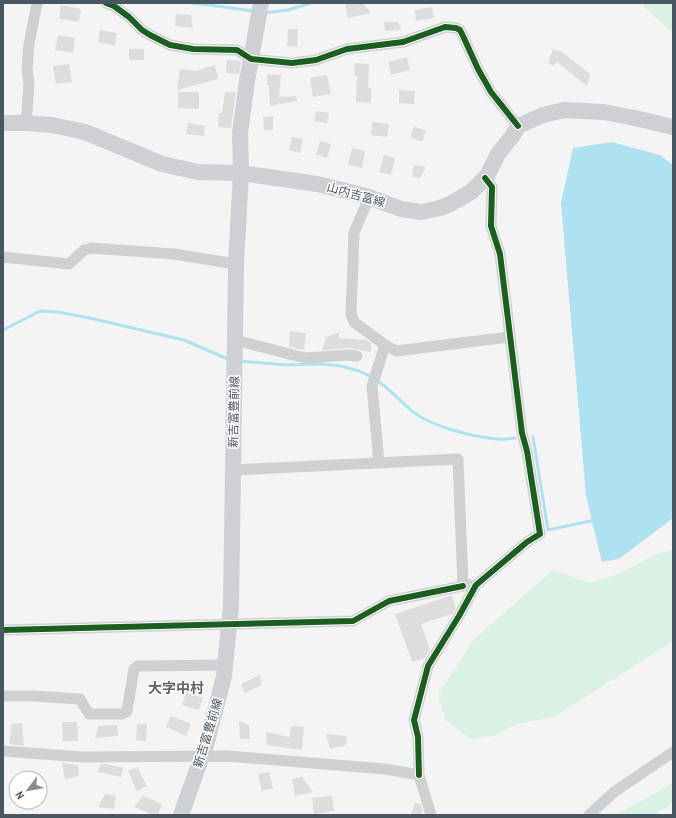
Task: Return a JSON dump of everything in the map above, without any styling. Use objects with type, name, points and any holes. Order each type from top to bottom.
[{"type":"main road","name":"新吉富豊前線","points":[[181,815],[211,728],[226,665],[231,606],[236,264],[241,173],[240,132],[247,81],[261,3]]},
{"type":"main road","points":[[518,126],[543,115],[568,110],[619,114],[673,127]]},
{"type":"main road","name":"山内吉富線","points":[[3,123],[52,125],[85,132],[162,164],[198,172],[241,173],[317,184],[369,197],[401,209],[421,212],[440,208],[471,192],[487,176],[498,154],[518,126]]},
{"type":"street","points":[[26,123],[29,84],[27,69],[29,44],[37,3]]},
{"type":"street","points":[[106,3],[125,14],[150,35],[170,45],[193,49],[237,50],[251,59],[292,63],[316,60],[347,49],[403,42],[445,27],[456,28],[460,30],[478,69],[491,92],[518,126]]},
{"type":"street","points":[[431,815],[420,775],[418,737],[414,720],[428,666],[456,622],[476,585],[527,542],[540,534],[527,451],[522,432],[500,254],[491,226],[492,187],[485,178]]},
{"type":"street","points":[[369,197],[354,233],[351,314],[354,322],[385,345],[396,351],[510,337]]},
{"type":"street","points":[[3,256],[69,264],[84,250],[91,248],[174,254],[236,264]]},
{"type":"street","points":[[236,340],[305,358],[348,355],[357,356]]},
{"type":"street","points":[[379,463],[372,386],[385,345]]},
{"type":"street","points":[[232,470],[458,459],[462,586]]},
{"type":"street","points":[[3,630],[353,621],[389,601],[462,586],[476,585]]},
{"type":"street","points":[[3,696],[80,699],[89,714],[122,714],[127,711],[134,669],[138,666],[226,665]]},
{"type":"street","points":[[3,752],[82,757],[227,756],[385,769],[420,775]]},
{"type":"street","points":[[589,815],[614,792],[673,752]]},
{"type":"green space","points":[[643,3],[673,3],[673,33],[644,7]]},
{"type":"green space","points":[[673,549],[673,641],[554,717],[517,724],[494,736],[470,739],[446,720],[438,695],[474,639],[553,570],[590,583],[621,573],[653,556]]},
{"type":"green space","points":[[673,783],[673,803],[654,815],[616,815]]},
{"type":"water","points":[[612,142],[660,155],[673,165],[673,518],[619,559],[602,562],[586,496],[561,203],[573,148]]},
{"type":"building","points":[[345,3],[363,3],[371,13],[348,18]]},
{"type":"building","points":[[61,5],[81,9],[79,22],[59,19]]},
{"type":"building","points":[[432,7],[434,18],[416,21],[415,10]]},
{"type":"building","points":[[176,14],[191,15],[193,28],[175,26]]},
{"type":"building","points":[[384,22],[398,22],[401,30],[385,31]]},
{"type":"building","points":[[288,29],[298,29],[297,47],[287,46]]},
{"type":"building","points":[[100,30],[117,33],[115,45],[98,42]]},
{"type":"building","points":[[58,35],[75,38],[73,53],[55,50]]},
{"type":"building","points":[[129,49],[144,49],[144,60],[129,60]]},
{"type":"building","points":[[553,49],[562,52],[590,74],[587,86],[557,62],[554,66],[548,63]]},
{"type":"building","points":[[407,57],[410,70],[391,75],[388,62]]},
{"type":"building","points":[[227,60],[241,61],[239,74],[226,73]]},
{"type":"building","points":[[355,63],[369,64],[368,88],[371,88],[371,103],[356,102],[357,76],[354,76]]},
{"type":"building","points":[[69,64],[72,82],[56,84],[53,66]]},
{"type":"building","points":[[215,65],[218,79],[177,90],[180,69],[195,71]]},
{"type":"building","points":[[267,74],[281,75],[279,97],[296,96],[297,101],[270,106]]},
{"type":"building","points":[[327,75],[331,94],[313,97],[310,78]]},
{"type":"building","points":[[399,90],[415,91],[414,104],[399,103]]},
{"type":"building","points":[[178,92],[199,92],[199,109],[178,108]]},
{"type":"building","points":[[225,92],[236,92],[231,128],[218,127],[219,113],[222,113]]},
{"type":"building","points":[[316,111],[329,113],[327,123],[314,121]]},
{"type":"building","points":[[273,116],[273,130],[264,130],[263,117]]},
{"type":"building","points":[[372,122],[389,124],[387,137],[371,135]]},
{"type":"building","points":[[188,123],[205,126],[204,136],[186,134]]},
{"type":"building","points":[[414,126],[426,131],[422,142],[410,137]]},
{"type":"building","points":[[292,137],[303,139],[300,153],[289,150]]},
{"type":"building","points":[[320,141],[331,144],[327,158],[316,155]]},
{"type":"building","points":[[352,148],[365,151],[362,168],[348,165]]},
{"type":"building","points":[[384,155],[395,158],[391,175],[379,172]]},
{"type":"building","points":[[414,165],[426,167],[420,178],[412,177]]},
{"type":"building","points":[[290,331],[306,333],[304,350],[289,347]]},
{"type":"building","points":[[339,332],[339,338],[366,340],[371,343],[371,352],[349,348],[322,350],[326,337]]},
{"type":"building","points":[[452,595],[456,608],[452,614],[421,624],[430,650],[425,658],[412,662],[395,614]]},
{"type":"building","points":[[260,675],[262,685],[245,693],[241,684]]},
{"type":"building","points":[[186,692],[203,698],[199,710],[182,705]]},
{"type":"building","points":[[171,716],[191,724],[186,736],[166,727]]},
{"type":"building","points":[[239,721],[249,725],[250,739],[240,739]]},
{"type":"building","points":[[62,722],[77,722],[78,741],[63,741]]},
{"type":"building","points":[[22,723],[24,746],[9,744],[12,724]]},
{"type":"building","points":[[137,724],[147,724],[146,741],[136,740]]},
{"type":"building","points":[[117,725],[118,736],[95,738],[98,726]]},
{"type":"building","points":[[291,726],[304,727],[302,750],[267,745],[266,732],[290,737]]},
{"type":"building","points":[[326,734],[347,736],[346,745],[330,749]]},
{"type":"building","points":[[62,763],[78,765],[79,776],[65,779]]},
{"type":"building","points":[[100,764],[123,768],[121,777],[98,772]]},
{"type":"building","points":[[137,767],[147,786],[137,791],[128,771]]},
{"type":"building","points":[[269,772],[273,788],[262,791],[258,774]]},
{"type":"building","points":[[302,777],[313,792],[295,796],[292,779]]},
{"type":"building","points":[[105,794],[116,796],[114,809],[98,807]]},
{"type":"building","points":[[143,796],[162,804],[158,815],[153,815],[134,807]]},
{"type":"building","points":[[332,796],[334,811],[314,814],[312,798]]},
{"type":"building","points":[[415,803],[421,804],[421,815],[411,815]]},
{"type":"waterway","points":[[192,3],[254,11]]},
{"type":"waterway","points":[[264,13],[288,10],[311,3]]},
{"type":"waterway","points":[[3,330],[40,311],[58,312],[184,340],[230,360]]},
{"type":"waterway","points":[[239,361],[287,365],[322,364],[341,366],[359,371],[372,377]]},
{"type":"waterway","points":[[376,380],[419,416],[440,426],[487,438],[515,438]]},
{"type":"waterway","points":[[533,437],[548,530],[595,520]]},
{"type":"cycle path","points":[[106,3],[114,6],[129,17],[142,30],[170,45],[193,49],[237,50],[251,59],[292,63],[316,60],[347,49],[403,42],[445,27],[456,28],[460,30],[478,69],[491,92],[518,126]]},
{"type":"cycle path","points":[[419,775],[418,737],[414,720],[428,666],[476,585],[527,542],[540,534],[527,451],[522,433],[500,254],[491,226],[492,187],[485,178]]},
{"type":"cycle path","points":[[3,630],[353,621],[389,601],[463,586]]},
{"type":"district","name":"大字中村","points":[[176,688]]}]
